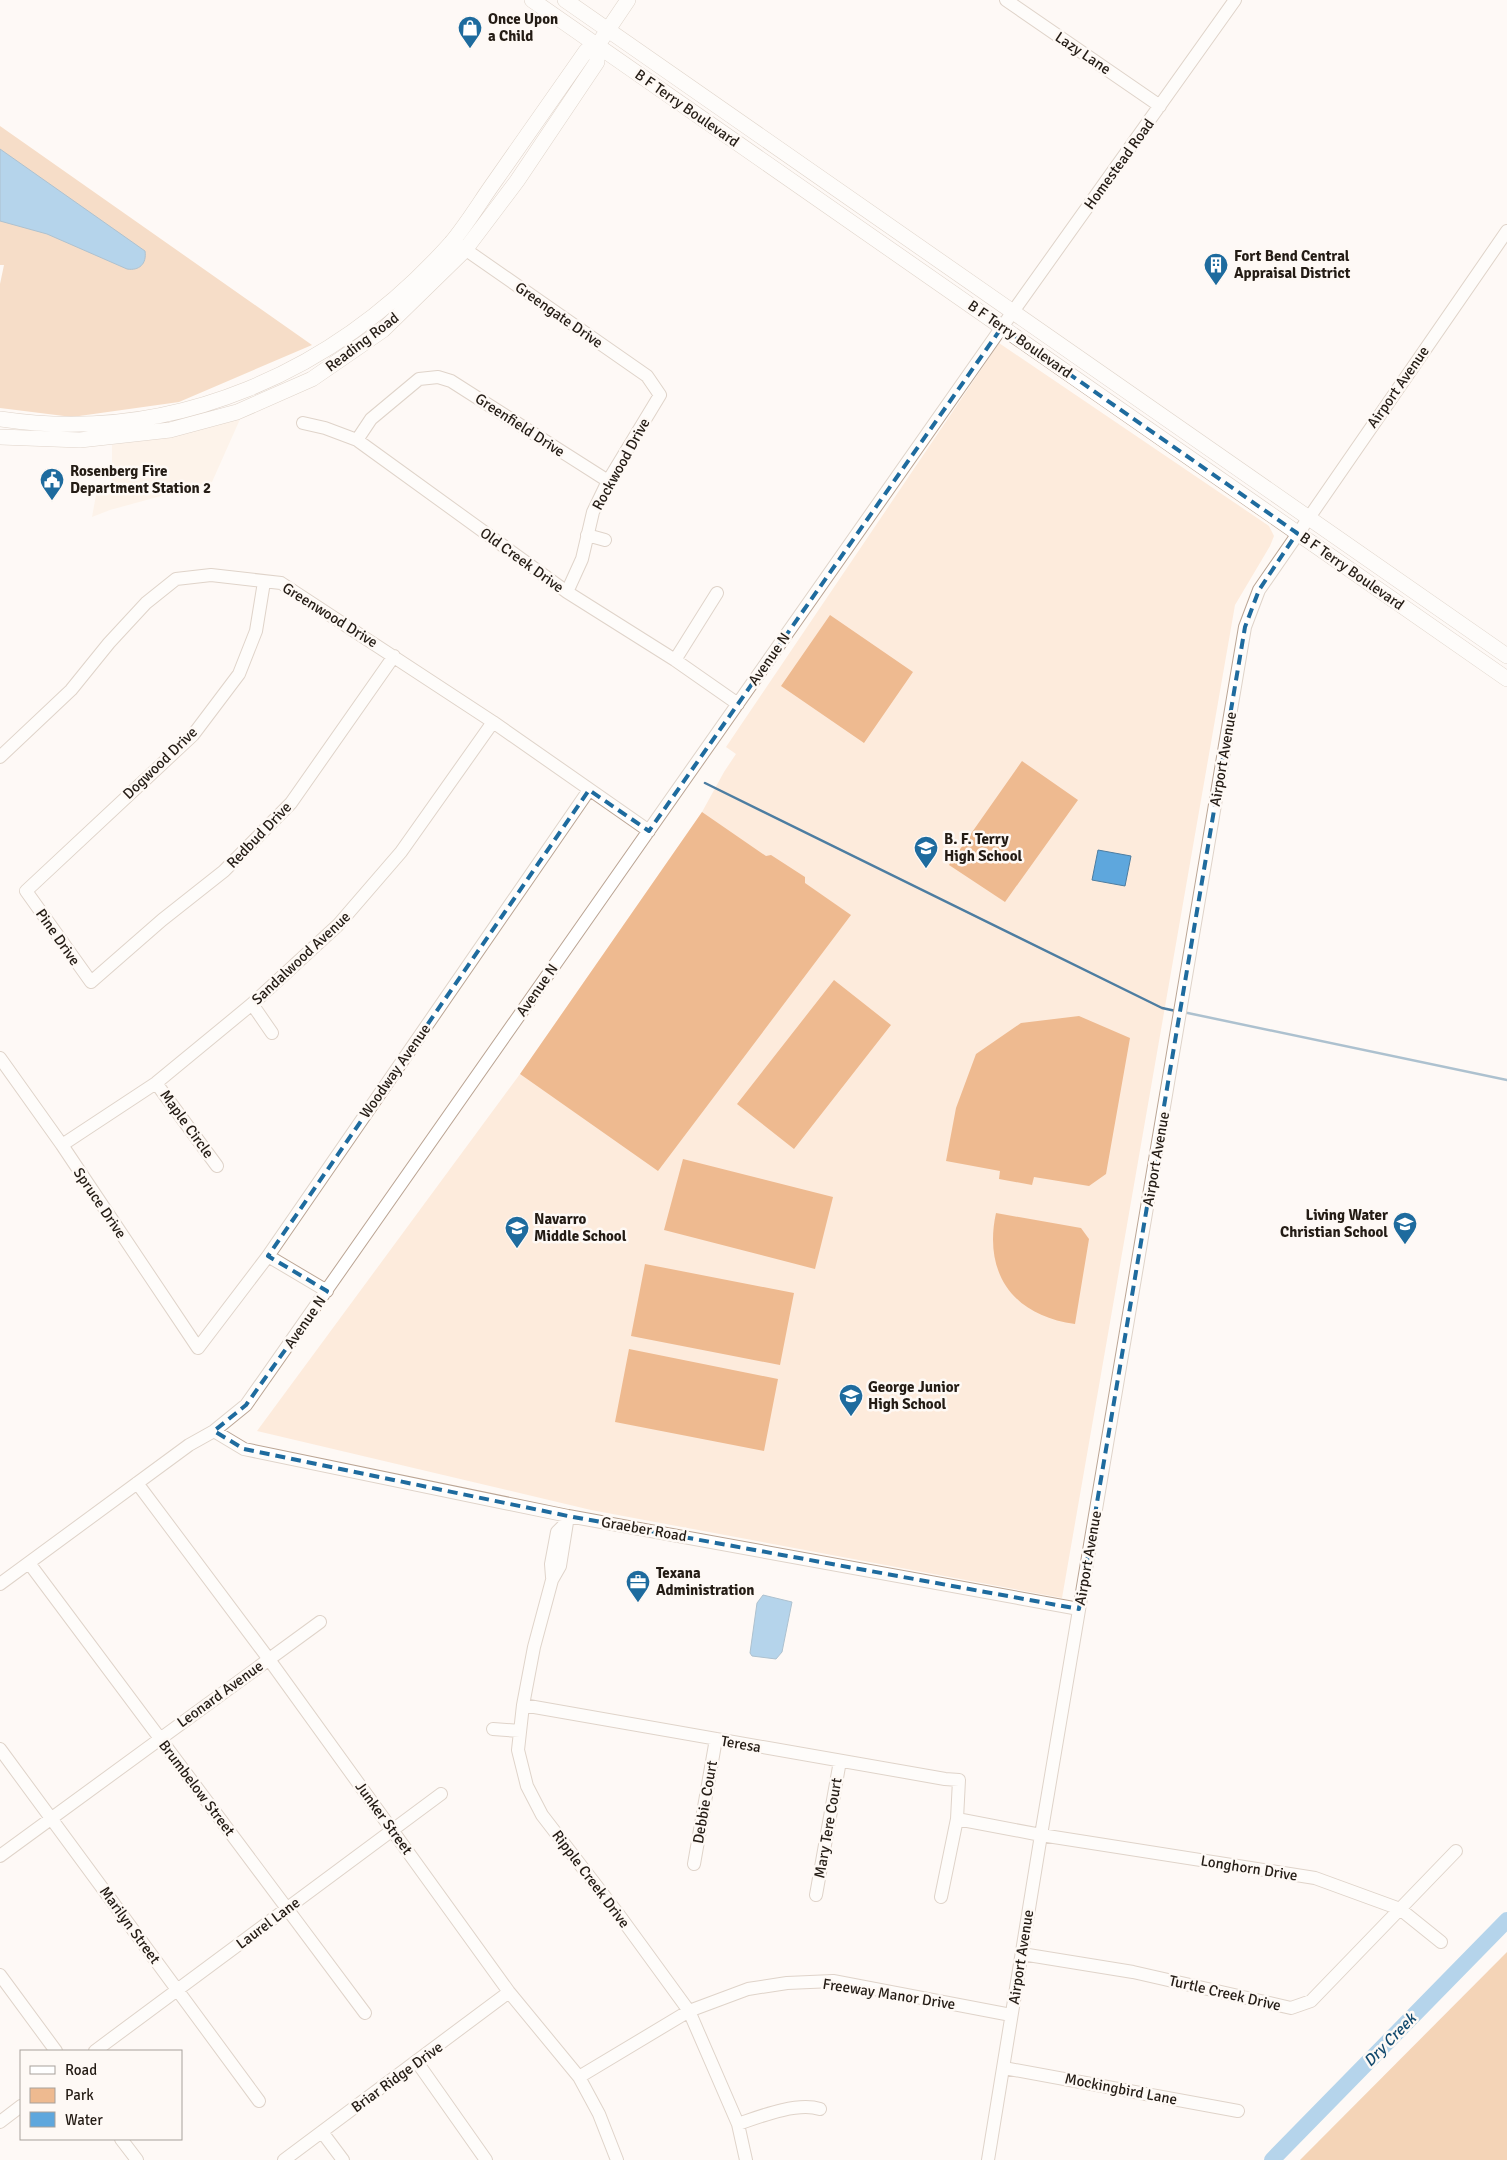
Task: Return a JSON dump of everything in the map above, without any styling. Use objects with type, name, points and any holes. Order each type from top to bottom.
[{"type":"main road","name":"B F Terry Boulevard","points":[[532,0],[1507,679]]},
{"type":"main road","name":"B F Terry Boulevard","points":[[565,0],[1507,656]]},
{"type":"main road","name":"Reading Road","points":[[0,419],[29,424],[80,426],[128,421],[194,408],[241,394],[284,374],[341,340],[410,286],[452,241],[586,52],[597,46],[628,0]]},
{"type":"main road","name":"Reading Road","points":[[0,437],[80,440],[170,430],[238,412],[312,379],[383,330],[465,250],[516,181],[596,62],[597,46]]},
{"type":"street","name":"Lazy Lane","points":[[1006,0],[1160,106]]},
{"type":"street","name":"Homestead Road","points":[[1002,326],[1235,0]]},
{"type":"street","name":"Airport Avenue","points":[[988,2160],[1040,1835],[1245,627],[1259,590],[1507,231]]},
{"type":"street","name":"Greengate Drive","points":[[452,241],[647,376],[660,395]]},
{"type":"street","name":"Avenue N","points":[[0,1584],[189,1445],[214,1431],[246,1405],[1002,326]]},
{"type":"street","name":"Greenfield Drive","points":[[357,440],[371,419],[419,379],[438,377],[451,381],[608,481]]},
{"type":"street","name":"Rockwood Drive","points":[[567,592],[582,559],[593,512],[608,481],[660,395]]},
{"type":"street","name":"Old Creek Drive","points":[[304,423],[326,428],[357,440],[567,592],[676,660],[738,704]]},
{"type":"street","points":[[587,535],[605,540]]},
{"type":"street","name":"Greenwood Drive","points":[[0,757],[72,690],[109,643],[146,603],[176,579],[211,575],[264,582],[280,582],[493,722],[649,831]]},
{"type":"street","name":"Dogwood Drive","points":[[26,891],[193,735],[239,674],[256,631],[264,582]]},
{"type":"street","points":[[676,660],[717,593]]},
{"type":"street","name":"Redbud Drive","points":[[91,982],[162,920],[224,871],[291,803],[394,656]]},
{"type":"street","name":"Sandalwood Avenue","points":[[62,1146],[156,1083],[252,1004],[338,926],[395,860],[493,722]]},
{"type":"street","name":"Woodway Avenue","points":[[198,1348],[268,1256],[588,790]]},
{"type":"street","name":"Pine Drive","points":[[26,891],[91,982]]},
{"type":"street","points":[[252,1004],[272,1033]]},
{"type":"street","name":"Spruce Drive","points":[[0,1058],[62,1146],[198,1348]]},
{"type":"street","name":"Maple Circle","points":[[156,1083],[217,1166]]},
{"type":"street","points":[[268,1256],[327,1291]]},
{"type":"street","name":"Graeber Road","points":[[214,1431],[244,1449],[567,1519],[1079,1609]]},
{"type":"street","name":"Junker Street","points":[[137,1483],[268,1658],[510,1992],[579,2076],[599,2114],[617,2160]]},
{"type":"street","name":"Ripple Creek Drive","points":[[567,1519],[557,1532],[551,1564],[552,1580],[534,1647],[523,1705],[518,1750],[527,1786],[542,1815],[622,1919],[689,2011],[738,2124],[746,2160]]},
{"type":"street","name":"Brumbelow Street","points":[[29,1563],[365,2013]]},
{"type":"street","name":"Leonard Avenue","points":[[0,1856],[268,1658],[320,1622]]},
{"type":"street","name":"Teresa","points":[[523,1705],[959,1780],[956,1819]]},
{"type":"street","points":[[493,1729],[520,1731]]},
{"type":"street","name":"Debbie Court","points":[[694,1864],[716,1739]]},
{"type":"street","name":"Marilyn Street","points":[[0,1749],[259,2101]]},
{"type":"street","name":"Mary Tere Court","points":[[816,1895],[840,1761]]},
{"type":"street","name":"Laurel Lane","points":[[96,2050],[441,1794]]},
{"type":"street","points":[[940,1897],[956,1819]]},
{"type":"street","name":"Longhorn Drive","points":[[956,1819],[1040,1835],[1315,1878],[1400,1909],[1441,1942]]},
{"type":"street","name":"Turtle Creek Drive","points":[[1022,1954],[1133,1972],[1291,2008],[1311,2001],[1456,1851]]},
{"type":"street","points":[[0,1975],[55,2050]]},
{"type":"street","name":"Freeway Manor Drive","points":[[579,2076],[689,2011],[748,1989],[787,1983],[833,1981],[1012,2015]]},
{"type":"street","name":"Briar Ridge Drive","points":[[284,2160],[510,1992]]},
{"type":"street","points":[[417,2062],[486,2160]]},
{"type":"street","name":"Mockingbird Lane","points":[[1004,2068],[1238,2111]]},
{"type":"street","points":[[738,2124],[766,2114],[798,2108],[810,2106],[820,2109]]},
{"type":"street","points":[[0,2122],[20,2107]]},
{"type":"street","points":[[322,2132],[343,2160]]},
{"type":"street","points":[[122,2140],[137,2160]]},
{"type":"highlighted area","points":[[1002,327],[1297,533],[1259,590],[1245,627],[1079,1609],[568,1516],[244,1449],[214,1431],[246,1405],[327,1291],[268,1256],[589,790],[649,831]]},
{"type":"shaded area","points":[[999,343],[1269,526],[1274,536],[1235,605],[1062,1598],[591,1510],[257,1431],[520,1074],[702,812],[736,754],[726,747]]},
{"type":"shaded area","points":[[241,417],[212,482],[110,510],[92,517],[98,484],[112,486],[112,445]]},
{"type":"shaded area","points":[[1507,1952],[1507,2160],[1300,2160]]},
{"type":"green space","points":[[0,126],[312,345],[179,402],[72,417],[0,408],[0,284],[4,265],[0,265]]},
{"type":"green space","points":[[830,615],[913,672],[864,743],[781,686]]},
{"type":"green space","points":[[1022,761],[1078,800],[1005,902],[949,865]]},
{"type":"green space","points":[[702,812],[766,856],[771,855],[805,877],[805,883],[851,915],[658,1171],[520,1074]]},
{"type":"green space","points":[[834,980],[891,1025],[794,1149],[737,1104]]},
{"type":"green space","points":[[1079,1016],[1130,1038],[1106,1174],[1089,1186],[1034,1177],[1032,1185],[999,1179],[1000,1171],[946,1161],[956,1108],[976,1054],[1021,1023]]},
{"type":"green space","points":[[683,1159],[833,1197],[815,1269],[664,1230]]},
{"type":"green space","points":[[996,1213],[1081,1228],[1089,1239],[1075,1324],[1053,1319],[1035,1312],[1019,1301],[1007,1288],[999,1272],[994,1255],[993,1235]]},
{"type":"green space","points":[[645,1264],[794,1293],[780,1365],[631,1336]]},
{"type":"green space","points":[[629,1349],[778,1379],[764,1451],[615,1422]]},
{"type":"water","points":[[0,149],[145,251],[145,260],[141,266],[135,269],[127,269],[47,234],[0,221]]},
{"type":"water","points":[[1098,850],[1131,856],[1125,886],[1092,880]]},
{"type":"water","points":[[763,1595],[792,1602],[782,1652],[776,1659],[752,1656],[750,1653],[757,1603]]},
{"type":"waterway","points":[[705,783],[1162,1008],[1176,1011]]},
{"type":"waterway","points":[[1183,1012],[1507,1080]]},
{"type":"waterway","name":"Dry Creek","points":[[1272,2160],[1507,1920]]},
{"type":"place","name":"Once Upon a Child","points":[[470,49]]},
{"type":"place","name":"Fort Bend Central Appraisal District","points":[[1216,286]]},
{"type":"place","name":"Rosenberg Fire Department Station 2","points":[[52,501]]},
{"type":"place","name":"B. F. Terry High School","points":[[926,869]]},
{"type":"place","name":"Living Water Christian School","points":[[1405,1245]]},
{"type":"place","name":"Navarro Middle School","points":[[517,1249]]},
{"type":"place","name":"George Junior High School","points":[[851,1417]]},
{"type":"place","name":"Texana Administration","points":[[638,1603]]}]
